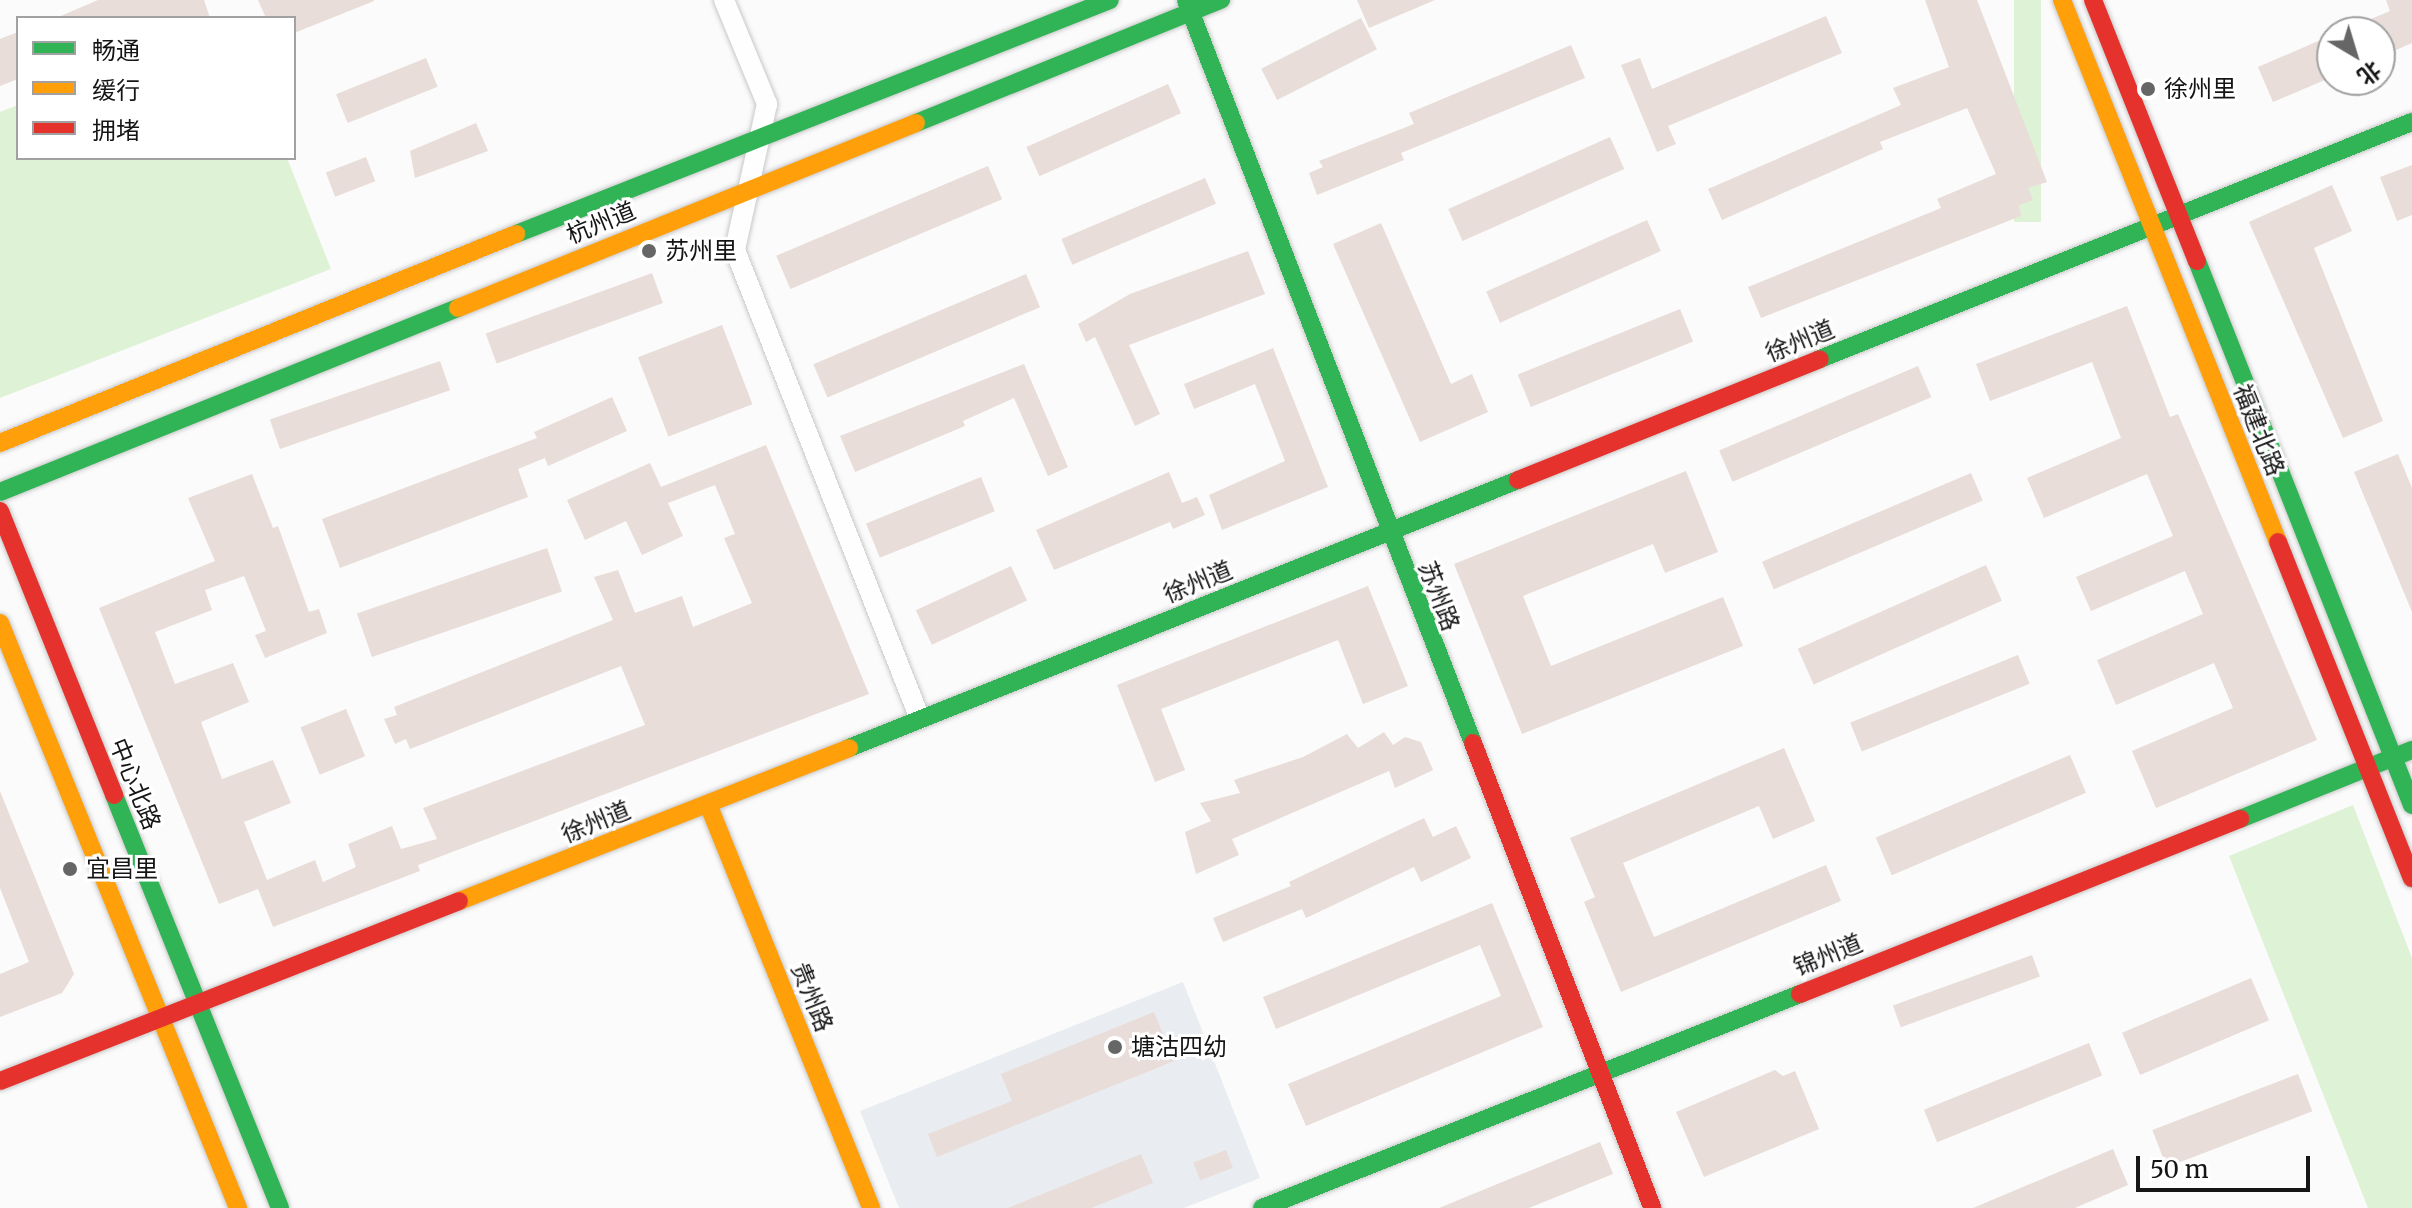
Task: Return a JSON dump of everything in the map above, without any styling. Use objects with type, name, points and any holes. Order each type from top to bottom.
[{"type":"street","points":[[724,0],[767,104],[735,250],[920,719]]},
{"type":"street","name":"杭州道","points":[[0,443],[759,136],[1110,0]]},
{"type":"street","name":"杭州道","points":[[0,492],[1188,6],[1221,0]]},
{"type":"street","name":"福建北路","points":[[2062,0],[2412,878]]},
{"type":"street","name":"福建北路","points":[[2093,0],[2412,805]]},
{"type":"street","name":"苏州路","points":[[1188,6],[1388,532],[1652,1208]]},
{"type":"street","name":"徐州道","points":[[0,1081],[708,804],[2412,122]]},
{"type":"street","points":[[0,453],[30,431]]},
{"type":"street","points":[[14,546],[14,508],[45,474]]},
{"type":"street","name":"中心北路","points":[[0,511],[280,1208]]},
{"type":"street","points":[[0,526],[14,546]]},
{"type":"street","points":[[0,623],[238,1208]]},
{"type":"street","name":"锦州道","points":[[1262,1208],[2412,750]]},
{"type":"street","name":"贵州路","points":[[708,804],[871,1208]]},
{"type":"shaded area","name":"塘沽四幼","points":[[1183,982],[1260,1178],[1184,1208],[899,1208],[860,1111]]},
{"type":"green space","points":[[2014,0],[2041,0],[2041,222],[2014,222]]},
{"type":"green space","points":[[16,106],[16,160],[288,160],[331,269],[0,398],[0,112]]},
{"type":"green space","points":[[2353,805],[2412,958],[2412,1208],[2368,1208],[2229,856]]},
{"type":"building","points":[[98,0],[204,0],[209,16],[61,16]]},
{"type":"building","points":[[258,0],[374,0],[296,32],[296,16],[265,16]]},
{"type":"building","points":[[1357,0],[1435,0],[1369,28]]},
{"type":"building","points":[[1925,0],[1977,0],[2047,182],[2028,188],[2033,200],[2019,205],[2021,216],[1761,318],[1748,287],[1941,208],[1937,199],[1996,174],[1967,108],[1880,142],[1883,149],[1722,220],[1708,189],[1901,105],[1893,88],[1949,67]]},
{"type":"building","points":[[2386,0],[2412,0],[2412,43],[2396,50],[2396,16],[2378,16],[2390,11]]},
{"type":"building","points":[[1826,16],[1842,53],[1668,126],[1676,144],[1657,152],[1621,65],[1640,58],[1652,89]]},
{"type":"building","points":[[1361,18],[1377,49],[1277,100],[1261,69]]},
{"type":"building","points":[[16,33],[16,80],[0,86],[0,39]]},
{"type":"building","points":[[2316,42],[2316,84],[2273,102],[2258,67]]},
{"type":"building","points":[[1571,45],[1585,78],[1401,153],[1404,160],[1317,195],[1309,173],[1323,167],[1319,161],[1414,124],[1409,113]]},
{"type":"building","points":[[426,58],[438,87],[348,123],[336,94]]},
{"type":"building","points":[[1168,84],[1181,113],[1039,176],[1026,147]]},
{"type":"building","points":[[476,123],[488,151],[415,178],[410,151]]},
{"type":"building","points":[[1610,137],[1624,169],[1463,241],[1448,209]]},
{"type":"building","points":[[366,157],[375,181],[335,197],[326,172]]},
{"type":"building","points":[[2412,165],[2412,215],[2397,221],[2380,177]]},
{"type":"building","points":[[988,166],[1002,199],[790,289],[776,256]]},
{"type":"building","points":[[1205,178],[1216,204],[1072,265],[1061,239]]},
{"type":"building","points":[[2332,185],[2352,231],[2314,248],[2383,421],[2343,438],[2249,222]]},
{"type":"building","points":[[1647,220],[1661,251],[1500,323],[1486,292]]},
{"type":"building","points":[[1381,223],[1451,384],[1472,374],[1488,412],[1420,442],[1333,244]]},
{"type":"building","points":[[1248,251],[1265,294],[1129,345],[1160,414],[1135,426],[1095,337],[1086,342],[1078,324],[1130,294]]},
{"type":"building","points":[[652,273],[663,303],[497,364],[486,334]]},
{"type":"building","points":[[1026,274],[1040,307],[827,397],[813,364]]},
{"type":"building","points":[[2127,306],[2170,417],[2178,414],[2317,740],[2156,808],[2132,751],[2233,708],[2214,663],[2116,705],[2097,660],[2203,614],[2185,571],[2091,611],[2076,577],[2173,536],[2147,474],[2044,518],[2027,478],[2121,438],[2092,362],[1990,401],[1976,364]]},
{"type":"building","points":[[1680,309],[1693,341],[1531,407],[1518,375]]},
{"type":"building","points":[[722,325],[752,404],[668,437],[638,357]]},
{"type":"building","points":[[1273,348],[1328,487],[1222,530],[1209,495],[1285,461],[1255,384],[1194,409],[1184,384]]},
{"type":"building","points":[[440,361],[450,390],[280,449],[270,420]]},
{"type":"building","points":[[1024,364],[1068,467],[1048,476],[1014,398],[963,421],[965,426],[855,472],[840,436]]},
{"type":"building","points":[[1918,366],[1931,397],[1732,482],[1719,450]]},
{"type":"building","points":[[612,397],[627,431],[548,466],[545,458],[518,469],[528,497],[340,568],[322,519],[537,438],[534,432]]},
{"type":"building","points":[[766,445],[869,694],[418,865],[420,871],[273,927],[258,889],[219,904],[99,608],[215,561],[188,498],[252,474],[273,528],[278,526],[309,612],[319,609],[327,633],[265,658],[255,635],[266,631],[244,576],[205,590],[212,610],[155,632],[175,684],[233,663],[249,702],[201,722],[222,779],[273,760],[291,803],[244,822],[267,880],[315,860],[323,882],[356,867],[348,844],[392,826],[401,849],[437,839],[423,808],[645,725],[621,666],[410,749],[406,739],[395,744],[384,719],[397,715],[394,707],[613,620],[594,577],[618,570],[635,613],[682,596],[693,627],[752,603],[724,538],[735,534],[715,485],[668,503],[683,536],[642,555],[626,521],[585,540],[567,500],[650,463],[661,487]]},
{"type":"building","points":[[2398,454],[2412,488],[2412,612],[2354,472]]},
{"type":"building","points":[[1686,471],[1718,552],[1665,573],[1653,544],[1523,596],[1551,666],[1723,597],[1743,646],[1522,734],[1454,564]]},
{"type":"building","points":[[1169,472],[1182,503],[1197,497],[1205,515],[1173,529],[1170,522],[1054,570],[1036,530]]},
{"type":"building","points":[[1971,473],[1983,501],[1774,589],[1762,562]]},
{"type":"building","points":[[981,477],[995,511],[880,558],[866,523]]},
{"type":"building","points":[[547,548],[562,591],[372,657],[357,613]]},
{"type":"building","points":[[1986,565],[2002,601],[1814,684],[1798,649]]},
{"type":"building","points":[[1011,566],[1027,600],[932,645],[916,610]]},
{"type":"building","points":[[1368,586],[1408,686],[1363,704],[1338,640],[1161,709],[1185,770],[1155,782],[1117,685]]},
{"type":"building","points":[[2018,655],[2030,684],[1862,752],[1850,723]]},
{"type":"building","points":[[346,709],[365,756],[320,775],[301,727]]},
{"type":"building","points":[[1384,732],[1393,745],[1405,737],[1421,742],[1433,770],[1395,788],[1389,771],[1232,839],[1239,855],[1196,874],[1185,832],[1211,821],[1200,803],[1240,793],[1234,780],[1303,757],[1347,734],[1358,748]]},
{"type":"building","points":[[1784,748],[1815,821],[1773,839],[1759,806],[1623,863],[1654,937],[1826,865],[1841,901],[1621,992],[1584,902],[1595,897],[1570,838]]},
{"type":"building","points":[[2070,755],[2086,793],[1892,875],[1876,837]]},
{"type":"building","points":[[0,791],[74,974],[62,993],[0,1017],[0,974],[29,962],[0,888]]},
{"type":"building","points":[[1424,818],[1433,837],[1456,826],[1471,858],[1421,882],[1414,867],[1306,918],[1302,909],[1223,942],[1213,918],[1291,886],[1289,882]]},
{"type":"building","points":[[1492,903],[1543,1027],[1306,1126],[1288,1084],[1501,996],[1480,945],[1276,1029],[1263,997]]},
{"type":"building","points":[[2032,955],[2040,977],[1901,1027],[1893,1006]]},
{"type":"building","points":[[2251,978],[2269,1020],[2140,1075],[2122,1033]]},
{"type":"building","points":[[1154,1012],[1174,1061],[937,1157],[928,1134],[1012,1101],[1001,1074]]},
{"type":"building","points":[[2089,1043],[2102,1075],[1937,1142],[1924,1110]]},
{"type":"building","points":[[1775,1070],[1783,1076],[1795,1071],[1819,1129],[1704,1177],[1676,1112]]},
{"type":"building","points":[[2298,1074],[2312,1111],[2167,1167],[2152,1130]]},
{"type":"building","points":[[1600,1142],[1613,1174],[1529,1208],[1439,1208]]},
{"type":"building","points":[[2113,1149],[2128,1185],[2075,1208],[1973,1208]]},
{"type":"building","points":[[1226,1150],[1233,1168],[1200,1180],[1193,1163]]},
{"type":"building","points":[[1141,1154],[1153,1183],[1091,1208],[1008,1208]]},
{"type":"traffic: fast","points":[[516,234],[1110,0]]},
{"type":"traffic: fast","points":[[1186,0],[1473,743]]},
{"type":"traffic: fast","points":[[916,123],[1221,0]]},
{"type":"traffic: fast","points":[[1820,359],[2412,122]]},
{"type":"traffic: fast","points":[[2197,261],[2412,805]]},
{"type":"traffic: fast","points":[[0,492],[458,308]]},
{"type":"traffic: fast","points":[[849,748],[1518,480]]},
{"type":"traffic: fast","points":[[2240,819],[2412,750]]},
{"type":"traffic: fast","points":[[114,795],[280,1208]]},
{"type":"traffic: fast","points":[[1262,1208],[1800,994]]},
{"type":"traffic: slow","points":[[2062,0],[2278,542]]},
{"type":"traffic: slow","points":[[458,308],[916,123]]},
{"type":"traffic: slow","points":[[0,443],[516,234]]},
{"type":"traffic: slow","points":[[0,623],[238,1208]]},
{"type":"traffic: slow","points":[[459,901],[849,748]]},
{"type":"traffic: slow","points":[[708,804],[871,1208]]},
{"type":"traffic: jam","points":[[2093,0],[2197,261]]},
{"type":"traffic: jam","points":[[1518,480],[1820,359]]},
{"type":"traffic: jam","points":[[0,511],[114,795]]},
{"type":"traffic: jam","points":[[2278,542],[2412,878]]},
{"type":"traffic: jam","points":[[1473,743],[1652,1208]]},
{"type":"traffic: jam","points":[[1800,994],[2240,819]]},
{"type":"traffic: jam","points":[[0,1081],[459,901]]},
{"type":"place","name":"徐州里","points":[[2148,89]]},
{"type":"place","name":"苏州里","points":[[649,251]]},
{"type":"place","name":"宜昌里","points":[[70,869]]},
{"type":"place","name":"塘沽四幼","points":[[1115,1047]]}]
